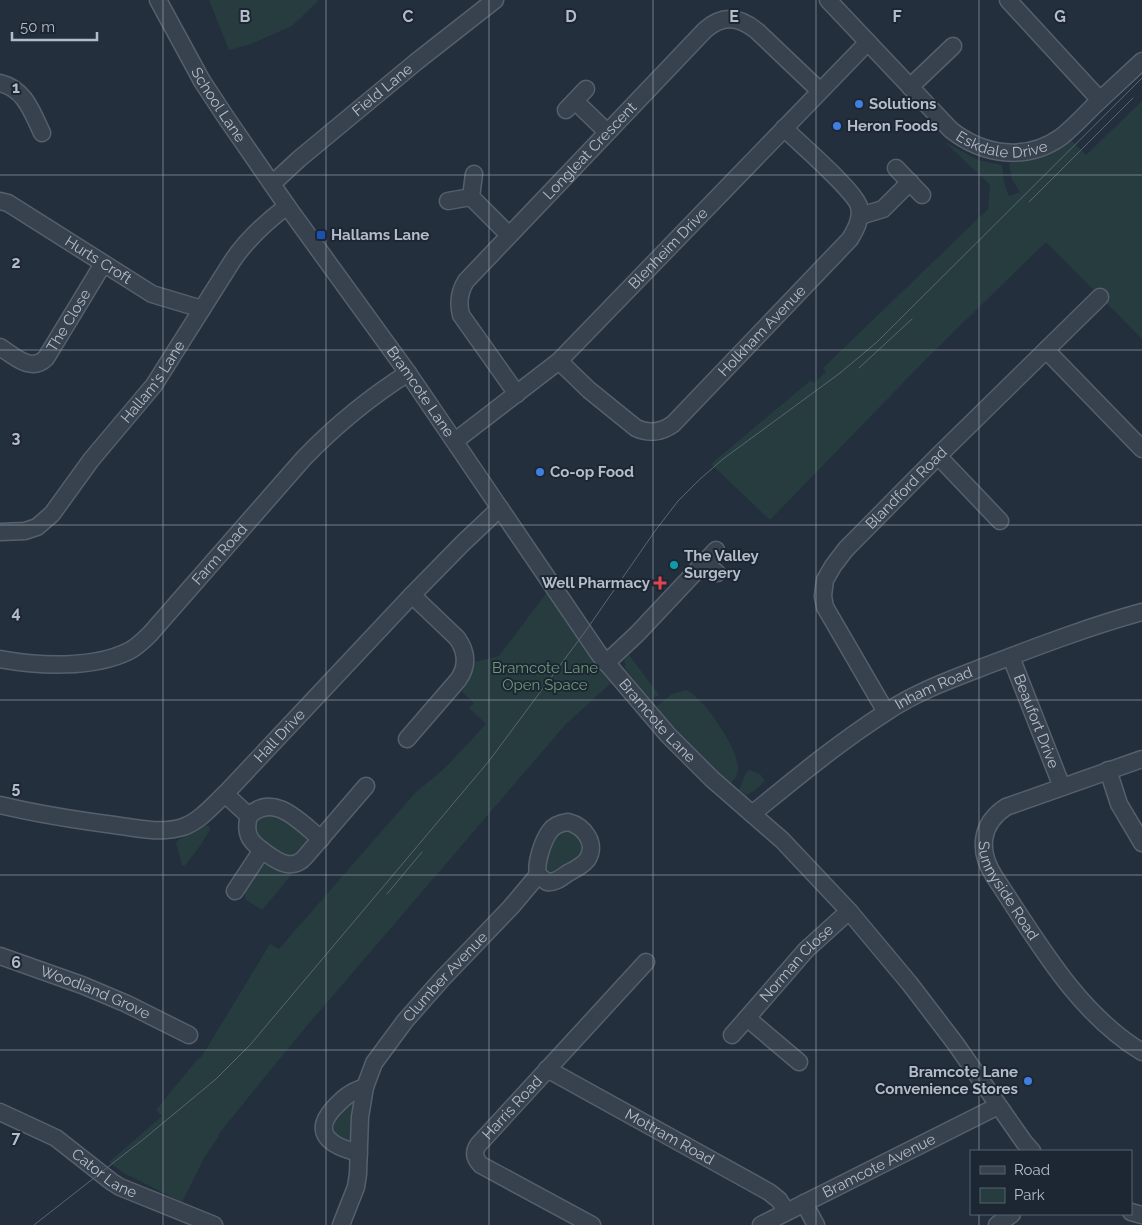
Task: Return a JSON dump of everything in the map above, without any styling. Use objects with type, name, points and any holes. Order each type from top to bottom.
[{"type":"street","name":"School Lane","points":[[158,0],[202,81],[287,206]]},
{"type":"street","name":"Field Lane","points":[[272,184],[416,62],[495,0]]},
{"type":"street","name":"Eskdale Drive","points":[[828,0],[951,130],[962,139],[979,147],[1006,153],[1030,150],[1052,142],[1078,121],[1142,61]]},
{"type":"street","points":[[1008,0],[1100,100]]},
{"type":"street","name":"Longleat Crescent","points":[[517,394],[464,322],[459,308],[460,293],[466,281],[705,30],[715,22],[728,18],[740,20],[757,31],[820,91]]},
{"type":"street","name":"Blenheim Drive","points":[[455,441],[559,361],[868,42]]},
{"type":"street","points":[[910,86],[953,46]]},
{"type":"street","points":[[0,83],[20,94],[43,123]]},
{"type":"street","points":[[586,89],[570,106],[607,132]]},
{"type":"street","points":[[784,128],[850,191],[859,206],[860,216],[883,209],[910,182]]},
{"type":"street","points":[[896,168],[922,195]]},
{"type":"street","points":[[471,196],[474,174]]},
{"type":"street","points":[[471,196],[509,235]]},
{"type":"street","points":[[448,201],[471,196]]},
{"type":"street","name":"Hurts Croft","points":[[0,201],[8,203],[152,294],[202,309]]},
{"type":"street","name":"Hallam's Lane","points":[[0,532],[25,531],[43,523],[52,514],[91,460],[154,385],[233,260],[257,230],[287,206]]},
{"type":"street","name":"Bramcote Lane","points":[[287,206],[408,373],[606,663],[668,735],[712,779],[807,865],[849,911],[910,984],[1031,1150]]},
{"type":"street","name":"Holkham Avenue","points":[[559,361],[589,390],[636,428],[652,432],[667,428],[673,424],[850,239],[860,216]]},
{"type":"street","name":"The Close","points":[[0,348],[27,364],[41,363],[46,358],[103,264]]},
{"type":"street","name":"Blandford Road","points":[[886,712],[825,607],[823,596],[825,580],[846,548],[1100,297]]},
{"type":"street","points":[[1046,350],[1142,449]]},
{"type":"street","name":"Farm Road","points":[[0,659],[55,664],[78,663],[101,660],[121,654],[139,644],[150,634],[325,436],[375,394],[408,373]]},
{"type":"street","points":[[938,456],[1000,521]]},
{"type":"street","name":"Hall Drive","points":[[0,805],[66,818],[160,830],[189,824],[207,812],[225,794],[412,595],[500,508]]},
{"type":"street","points":[[606,663],[637,634],[710,556],[717,573]]},
{"type":"street","points":[[407,739],[458,680],[463,673],[465,659],[457,638],[412,595]]},
{"type":"street","name":"Inham Road","points":[[752,814],[804,772],[886,712],[941,684],[1112,620],[1142,612]]},
{"type":"street","name":"Beaufort Drive","points":[[1011,657],[1062,787]]},
{"type":"street","name":"Sunnyside Road","points":[[1142,759],[1018,802],[997,814],[985,836],[983,848],[988,866],[1078,997],[1110,1029],[1142,1052]]},
{"type":"street","points":[[1108,770],[1119,804],[1142,843]]},
{"type":"street","points":[[321,839],[288,812],[276,807],[261,807],[249,816],[247,829],[252,841],[282,863],[294,864],[300,862],[321,839],[366,786]]},
{"type":"street","points":[[225,794],[249,816]]},
{"type":"street","points":[[235,892],[262,850]]},
{"type":"street","name":"Clumber Avenue","points":[[341,1225],[356,1187],[360,1117],[365,1087],[374,1063],[405,1021],[442,979],[511,907],[538,874]]},
{"type":"street","name":"Norman Close","points":[[732,1035],[806,950],[849,911]]},
{"type":"street","name":"Woodland Grove","points":[[0,956],[127,1004],[189,1035]]},
{"type":"street","name":"Harris Road","points":[[592,1225],[481,1166],[475,1157],[475,1150],[646,962]]},
{"type":"street","points":[[748,1018],[788,1059]]},
{"type":"street","name":"Mottram Road","points":[[547,1069],[769,1192],[779,1200],[786,1211]]},
{"type":"street","points":[[359,1153],[343,1149],[329,1140],[324,1123],[328,1115],[345,1096],[365,1087]]},
{"type":"street","name":"Bramcote Avenue","points":[[761,1225],[998,1106]]},
{"type":"street","name":"Cator Lane","points":[[0,1112],[56,1138],[120,1187],[214,1225]]},
{"type":"street","points":[[804,1203],[816,1225]]},
{"type":"street","points":[[997,1225],[1011,1215]]},
{"type":"green space","points":[[209,0],[319,0],[292,26],[248,45],[229,50]]},
{"type":"green space","points":[[1142,101],[1142,339],[1046,242],[931,354],[770,520],[711,464],[811,380],[814,383],[826,372],[823,368],[988,209],[990,185],[945,142],[978,160],[1002,165],[1004,183],[1009,196],[1020,192],[1012,180],[1009,163],[1042,157],[1070,139],[1086,155]]},
{"type":"green space","name":"Bramcote Lane Open Space","points":[[548,591],[611,683],[566,724],[299,1035],[218,1135],[182,1202],[122,1172],[109,1162],[162,1116],[156,1110],[202,1056],[270,944],[279,949],[415,793],[446,767],[486,724],[469,708],[474,703],[462,692],[470,678],[474,662],[499,656]]},
{"type":"green space","points":[[629,655],[659,695],[647,698],[624,666],[626,665],[624,660]]},
{"type":"green space","points":[[686,690],[702,703],[710,713],[732,748],[738,770],[736,777],[730,784],[670,725],[656,707],[672,694]]},
{"type":"green space","points":[[749,770],[760,774],[765,781],[754,791],[746,795],[739,790]]},
{"type":"green space","points":[[271,810],[306,835],[307,848],[289,859],[255,839],[254,820]]},
{"type":"green space","points":[[206,825],[210,827],[210,830],[186,864],[182,865],[176,843],[181,838]]},
{"type":"green space","points":[[571,829],[585,844],[582,856],[552,875],[543,871],[553,838],[557,832]]},
{"type":"green space","points":[[268,863],[285,872],[293,873],[262,910],[245,899],[245,891],[260,866]]},
{"type":"green space","points":[[348,1102],[355,1108],[351,1139],[345,1142],[336,1137],[330,1125]]},
{"type":"tram line","points":[[34,1225],[145,1138],[216,1079],[250,1045],[489,761],[587,629],[678,501],[723,459],[840,373],[877,342],[1142,78]]},
{"type":"tram line","points":[[1029,202],[1133,98]]},
{"type":"tram line","points":[[859,368],[912,319]]},
{"type":"tram line","points":[[387,894],[422,852]]},
{"type":"place","name":"Solutions","points":[[859,104]]},
{"type":"place","name":"Heron Foods","points":[[837,126]]},
{"type":"place","name":"Hallams Lane","points":[[321,235]]},
{"type":"place","name":"Co-op Food","points":[[540,472]]},
{"type":"place","name":"The Valley Surgery","points":[[674,565]]},
{"type":"place","name":"Well Pharmacy","points":[[660,583]]},
{"type":"place","name":"Bramcote Lane Convenience Stores","points":[[1028,1081]]}]
